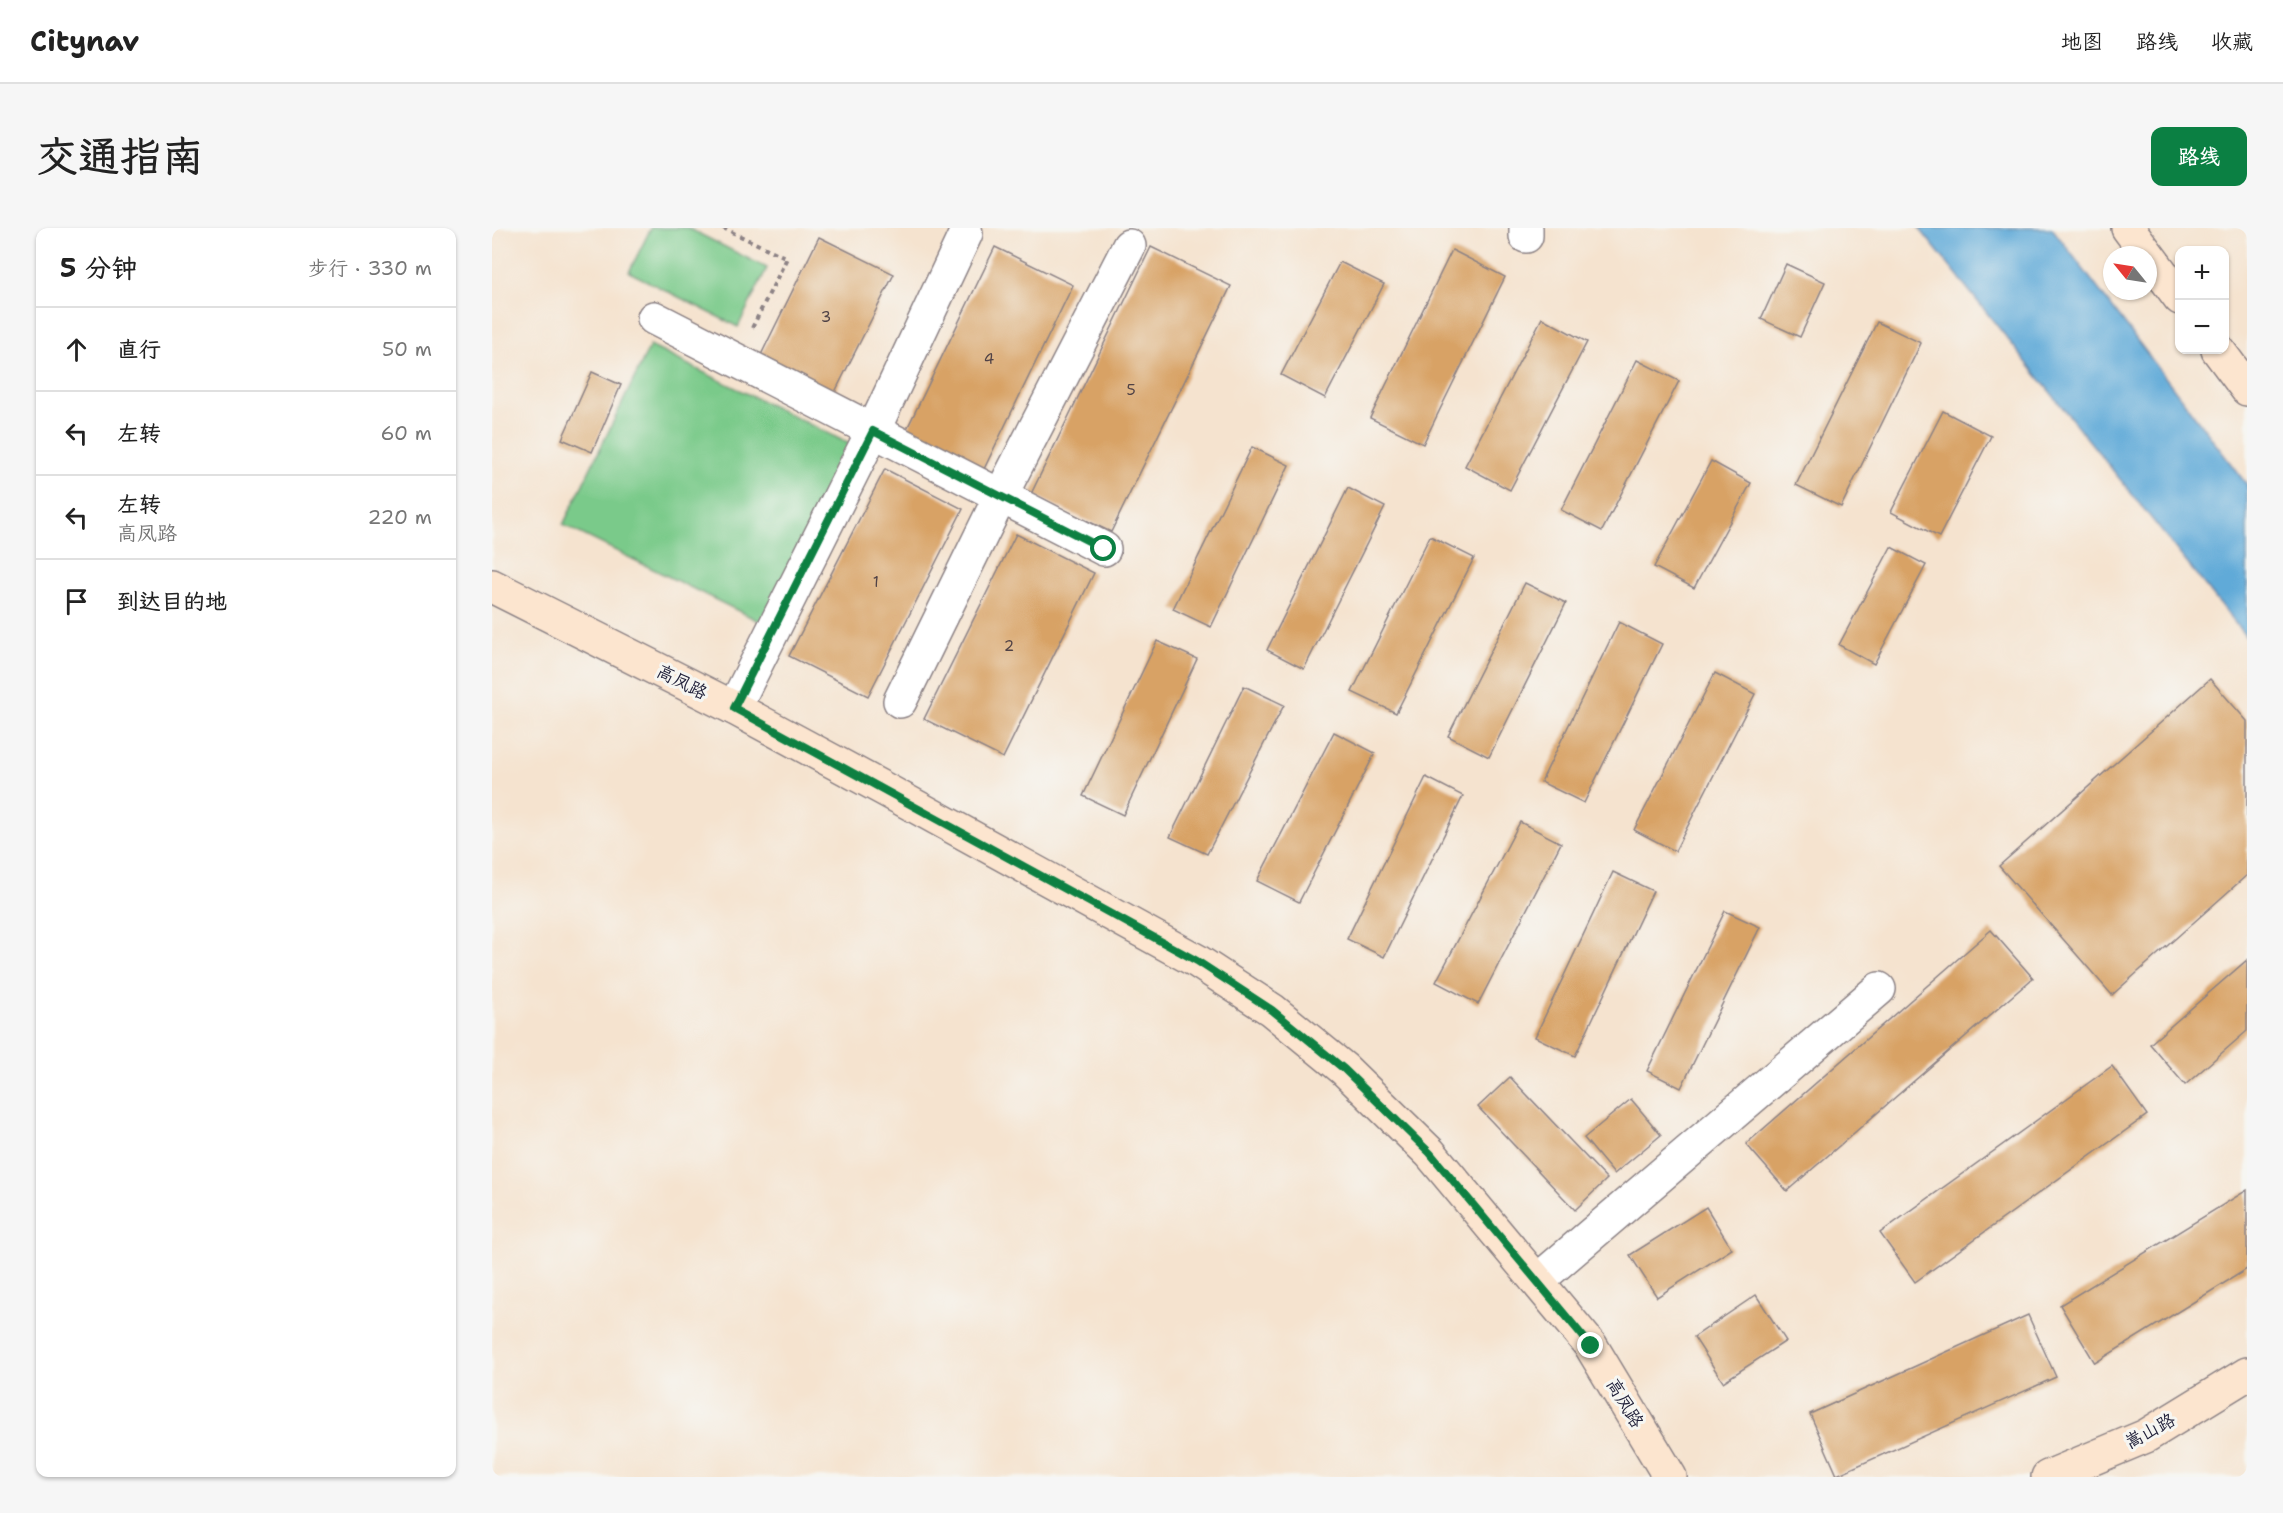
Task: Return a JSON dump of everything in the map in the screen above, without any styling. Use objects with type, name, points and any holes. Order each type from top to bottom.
[{"type":"street","points":[[2128,228],[2175,291]]},
{"type":"street","points":[[734,708],[873,431],[966,233]]},
{"type":"street","points":[[900,701],[1001,495],[1129,246]]},
{"type":"street","points":[[654,318],[1104,549]]},
{"type":"street","points":[[2221,354],[2247,389]]},
{"type":"street","name":"高凤路","points":[[492,586],[734,708],[1197,961],[1272,1010],[1344,1069],[1430,1153],[1591,1346],[1670,1477]]},
{"type":"street","points":[[1537,1281],[1879,988]]},
{"type":"street","name":"嵩山路","points":[[2048,1477],[2146,1436],[2247,1374]]},
{"type":"path","points":[[723,228],[787,258],[736,360]]},
{"type":"green space","points":[[651,228],[688,228],[767,268],[738,327],[629,272]]},
{"type":"green space","points":[[650,346],[858,448],[771,627],[563,525]]},
{"type":"water","points":[[1919,228],[2052,228],[2103,295],[2103,300],[2107,300],[2247,485],[2247,638]]},
{"type":"building","points":[[819,237],[894,274],[833,396],[759,359]]},
{"type":"building","points":[[995,247],[1073,285],[983,471],[905,433]]},
{"type":"building","points":[[1151,247],[1231,286],[1111,532],[1031,494]]},
{"type":"building","points":[[1452,250],[1505,277],[1423,444],[1370,418]]},
{"type":"building","points":[[1340,262],[1384,284],[1325,398],[1281,375]]},
{"type":"building","points":[[1786,264],[1825,282],[1800,337],[1761,319]]},
{"type":"building","points":[[1542,318],[1587,342],[1510,490],[1465,466]]},
{"type":"building","points":[[1877,322],[1921,343],[1841,507],[1796,485]]},
{"type":"building","points":[[1637,360],[1679,381],[1602,531],[1561,510]]},
{"type":"building","points":[[592,372],[621,385],[592,452],[562,439]]},
{"type":"building","points":[[1943,411],[1991,436],[1939,537],[1891,512]]},
{"type":"building","points":[[1252,447],[1289,465],[1211,627],[1173,609]]},
{"type":"building","points":[[1711,461],[1751,483],[1694,588],[1654,567]]},
{"type":"building","points":[[885,469],[963,509],[868,696],[789,656]]},
{"type":"building","points":[[1348,488],[1385,507],[1304,669],[1267,650]]},
{"type":"building","points":[[1016,534],[1094,573],[1003,758],[924,719]]},
{"type":"building","points":[[1430,536],[1474,558],[1396,713],[1352,692]]},
{"type":"building","points":[[1891,547],[1926,565],[1874,664],[1839,645]]},
{"type":"building","points":[[1525,583],[1566,603],[1489,757],[1448,736]]},
{"type":"building","points":[[1619,622],[1662,644],[1584,803],[1541,782]]},
{"type":"building","points":[[1157,641],[1197,659],[1123,815],[1083,796]]},
{"type":"building","points":[[1715,673],[1755,694],[1675,851],[1634,830]]},
{"type":"building","points":[[2210,679],[2247,721],[2247,875],[2112,995],[1999,866]]},
{"type":"building","points":[[1244,686],[1284,705],[1207,854],[1170,837]]},
{"type":"building","points":[[1334,732],[1375,753],[1299,902],[1257,881]]},
{"type":"building","points":[[1426,777],[1463,796],[1384,957],[1347,939]]},
{"type":"building","points":[[1520,822],[1561,843],[1478,1004],[1436,982]]},
{"type":"building","points":[[1613,872],[1653,891],[1575,1056],[1535,1037]]},
{"type":"building","points":[[1725,911],[1760,927],[1681,1088],[1647,1071]]},
{"type":"building","points":[[1991,930],[2033,978],[1787,1191],[1746,1144]]},
{"type":"building","points":[[2247,960],[2247,1031],[2185,1085],[2150,1044]]},
{"type":"building","points":[[2112,1066],[2147,1115],[1915,1282],[1880,1233]]},
{"type":"building","points":[[1510,1077],[1607,1179],[1575,1210],[1478,1107]]},
{"type":"building","points":[[1631,1099],[1661,1135],[1614,1174],[1584,1138]]},
{"type":"building","points":[[2247,1190],[2247,1269],[2095,1363],[2060,1305]]},
{"type":"building","points":[[1706,1207],[1732,1249],[1657,1297],[1630,1255]]},
{"type":"building","points":[[1756,1295],[1786,1341],[1723,1382],[1694,1337]]},
{"type":"building","points":[[2028,1315],[2056,1377],[1837,1475],[1810,1414]]},
{"type":"route","points":[[1104,549],[873,431],[734,708],[1197,961],[1272,1010],[1344,1069],[1430,1153],[1591,1346]]}]
